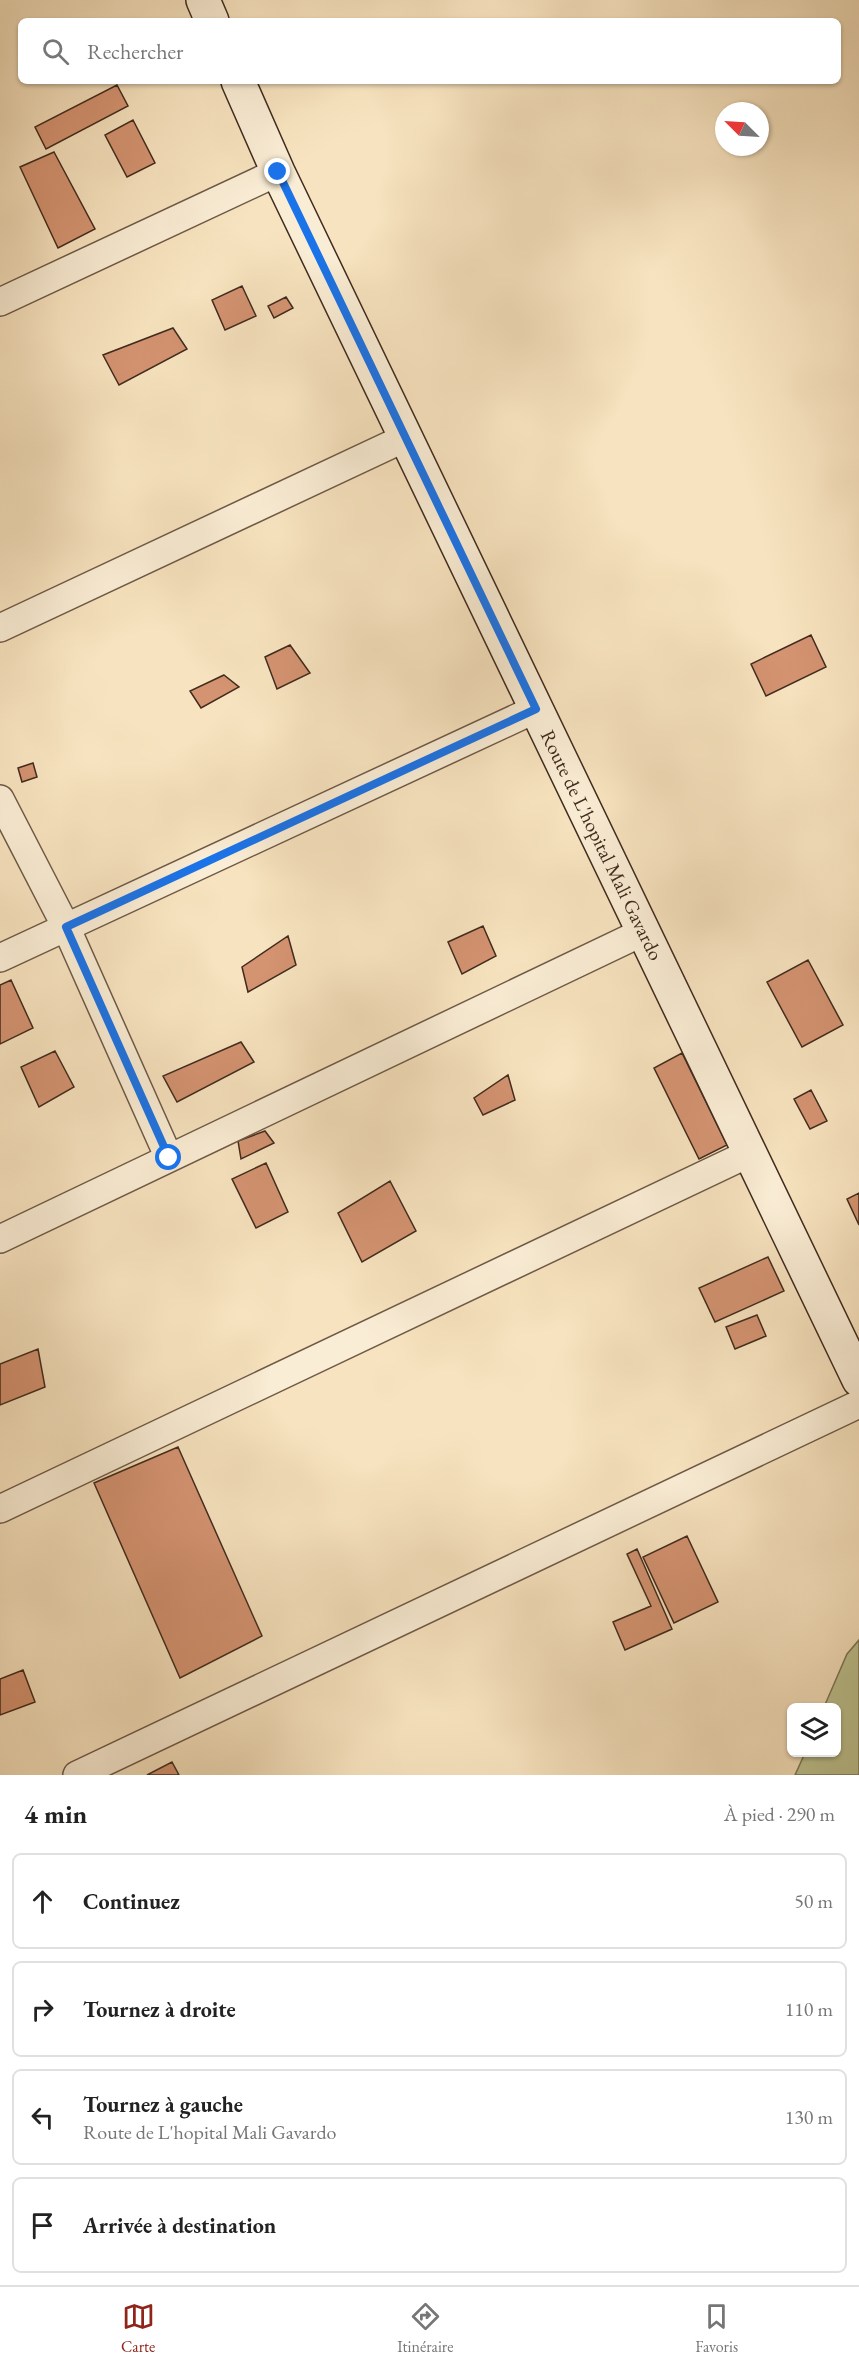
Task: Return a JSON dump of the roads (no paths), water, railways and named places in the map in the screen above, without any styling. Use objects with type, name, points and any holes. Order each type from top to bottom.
[{"type":"street","points":[[203,0],[211,18]]},
{"type":"street","name":"Route de L'hopital Mali Gavardo","points":[[239,84],[278,172],[405,438],[859,1380]]},
{"type":"street","points":[[0,302],[278,172]]},
{"type":"street","points":[[0,628],[405,438]]},
{"type":"street","points":[[0,958],[536,709]]},
{"type":"street","points":[[0,799],[66,927],[169,1158]]},
{"type":"street","points":[[0,1239],[643,932]]},
{"type":"street","points":[[0,1509],[750,1153]]},
{"type":"street","points":[[77,1775],[859,1404]]}]
